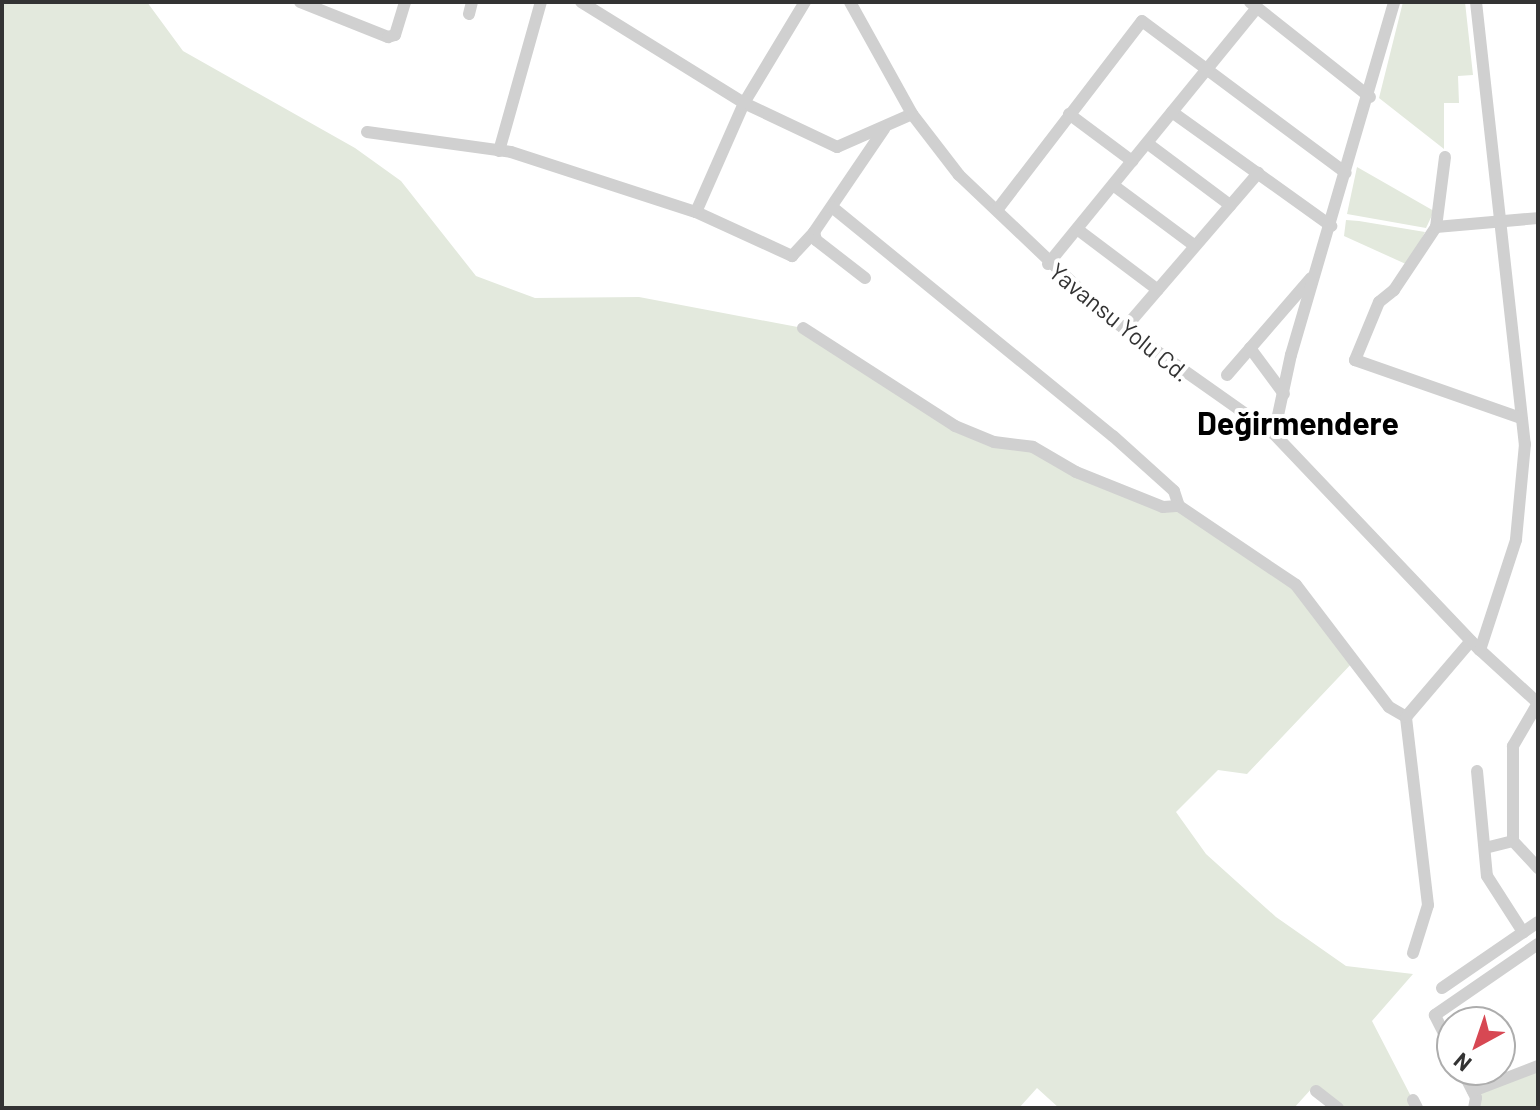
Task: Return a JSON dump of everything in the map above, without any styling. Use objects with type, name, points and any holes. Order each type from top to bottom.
[{"type":"street","points":[[300,2],[388,37],[395,35],[405,2]]},
{"type":"street","points":[[499,151],[541,2]]},
{"type":"street","points":[[581,2],[744,103],[837,147],[884,129],[912,114]]},
{"type":"street","points":[[696,212],[744,103],[805,2]]},
{"type":"street","name":"Yavansu Yolu Cd.","points":[[850,2],[912,114],[959,175],[1048,264],[1124,329],[1274,434],[1476,645],[1538,703]]},
{"type":"street","points":[[1274,434],[1394,2]]},
{"type":"street","points":[[1406,717],[1476,645],[1516,540],[1532,444],[1521,418],[1476,2]]},
{"type":"street","points":[[1048,264],[1207,71],[1254,5],[1370,97]]},
{"type":"street","points":[[997,210],[1142,21],[1346,173]]},
{"type":"street","points":[[1172,112],[1331,226]]},
{"type":"street","points":[[1069,114],[1132,161]]},
{"type":"street","points":[[367,132],[499,151],[696,212],[792,256],[814,232],[884,129]]},
{"type":"street","points":[[1147,143],[1230,205]]},
{"type":"street","points":[[1445,157],[1436,227],[1394,290],[1379,302],[1355,360],[1521,418]]},
{"type":"street","points":[[1124,329],[1258,173]]},
{"type":"street","points":[[1113,185],[1195,246]]},
{"type":"street","points":[[832,207],[1113,436],[1174,491],[1179,506],[1296,585],[1389,707],[1406,717]]},
{"type":"street","points":[[1436,227],[1501,224],[1538,218]]},
{"type":"street","points":[[1077,229],[1158,290]]},
{"type":"street","points":[[814,232],[816,240],[865,278]]},
{"type":"street","points":[[1227,375],[1317,272]]},
{"type":"street","points":[[803,328],[955,426],[994,442],[1033,447],[1076,472],[1163,507],[1179,506]]},
{"type":"street","points":[[1250,348],[1284,394]]},
{"type":"street","points":[[1538,703],[1513,746],[1513,841],[1538,868]]},
{"type":"street","points":[[1406,717],[1428,891],[1413,953]]},
{"type":"street","points":[[1477,771],[1487,876],[1523,932]]},
{"type":"street","points":[[1485,848],[1513,841]]},
{"type":"street","points":[[1442,988],[1538,922]]},
{"type":"street","points":[[1448,1006],[1538,944]]},
{"type":"street","points":[[1473,1091],[1538,1066]]},
{"type":"street","points":[[1470,1086],[1474,1108]]},
{"type":"street","points":[[1316,1091],[1338,1108]]},
{"type":"shaded area","points":[[2,2],[147,2],[183,51],[355,148],[401,181],[476,276],[535,298],[639,297],[803,328],[955,426],[1033,447],[1163,507],[1179,506],[1276,570],[1354,661],[1247,774],[1218,770],[1176,812],[1206,854],[1276,917],[1346,966],[1413,974],[1372,1021],[1417,1108],[1338,1108],[1313,1087],[1294,1108],[1059,1108],[1037,1088],[1019,1108],[2,1108]]},
{"type":"shaded area","points":[[1403,2],[1465,2],[1473,75],[1458,76],[1459,103],[1444,103],[1444,149],[1379,98]]},
{"type":"shaded area","points":[[1357,167],[1434,211],[1426,228],[1347,214]]},
{"type":"shaded area","points":[[1346,220],[1425,232],[1408,265],[1344,236]]},
{"type":"shaded area","points":[[1538,1066],[1538,1108],[1474,1108],[1473,1091],[1486,1086],[1516,1086],[1516,1074]]},
{"type":"district","name":"Değirmendere","points":[[1298,422]]}]
